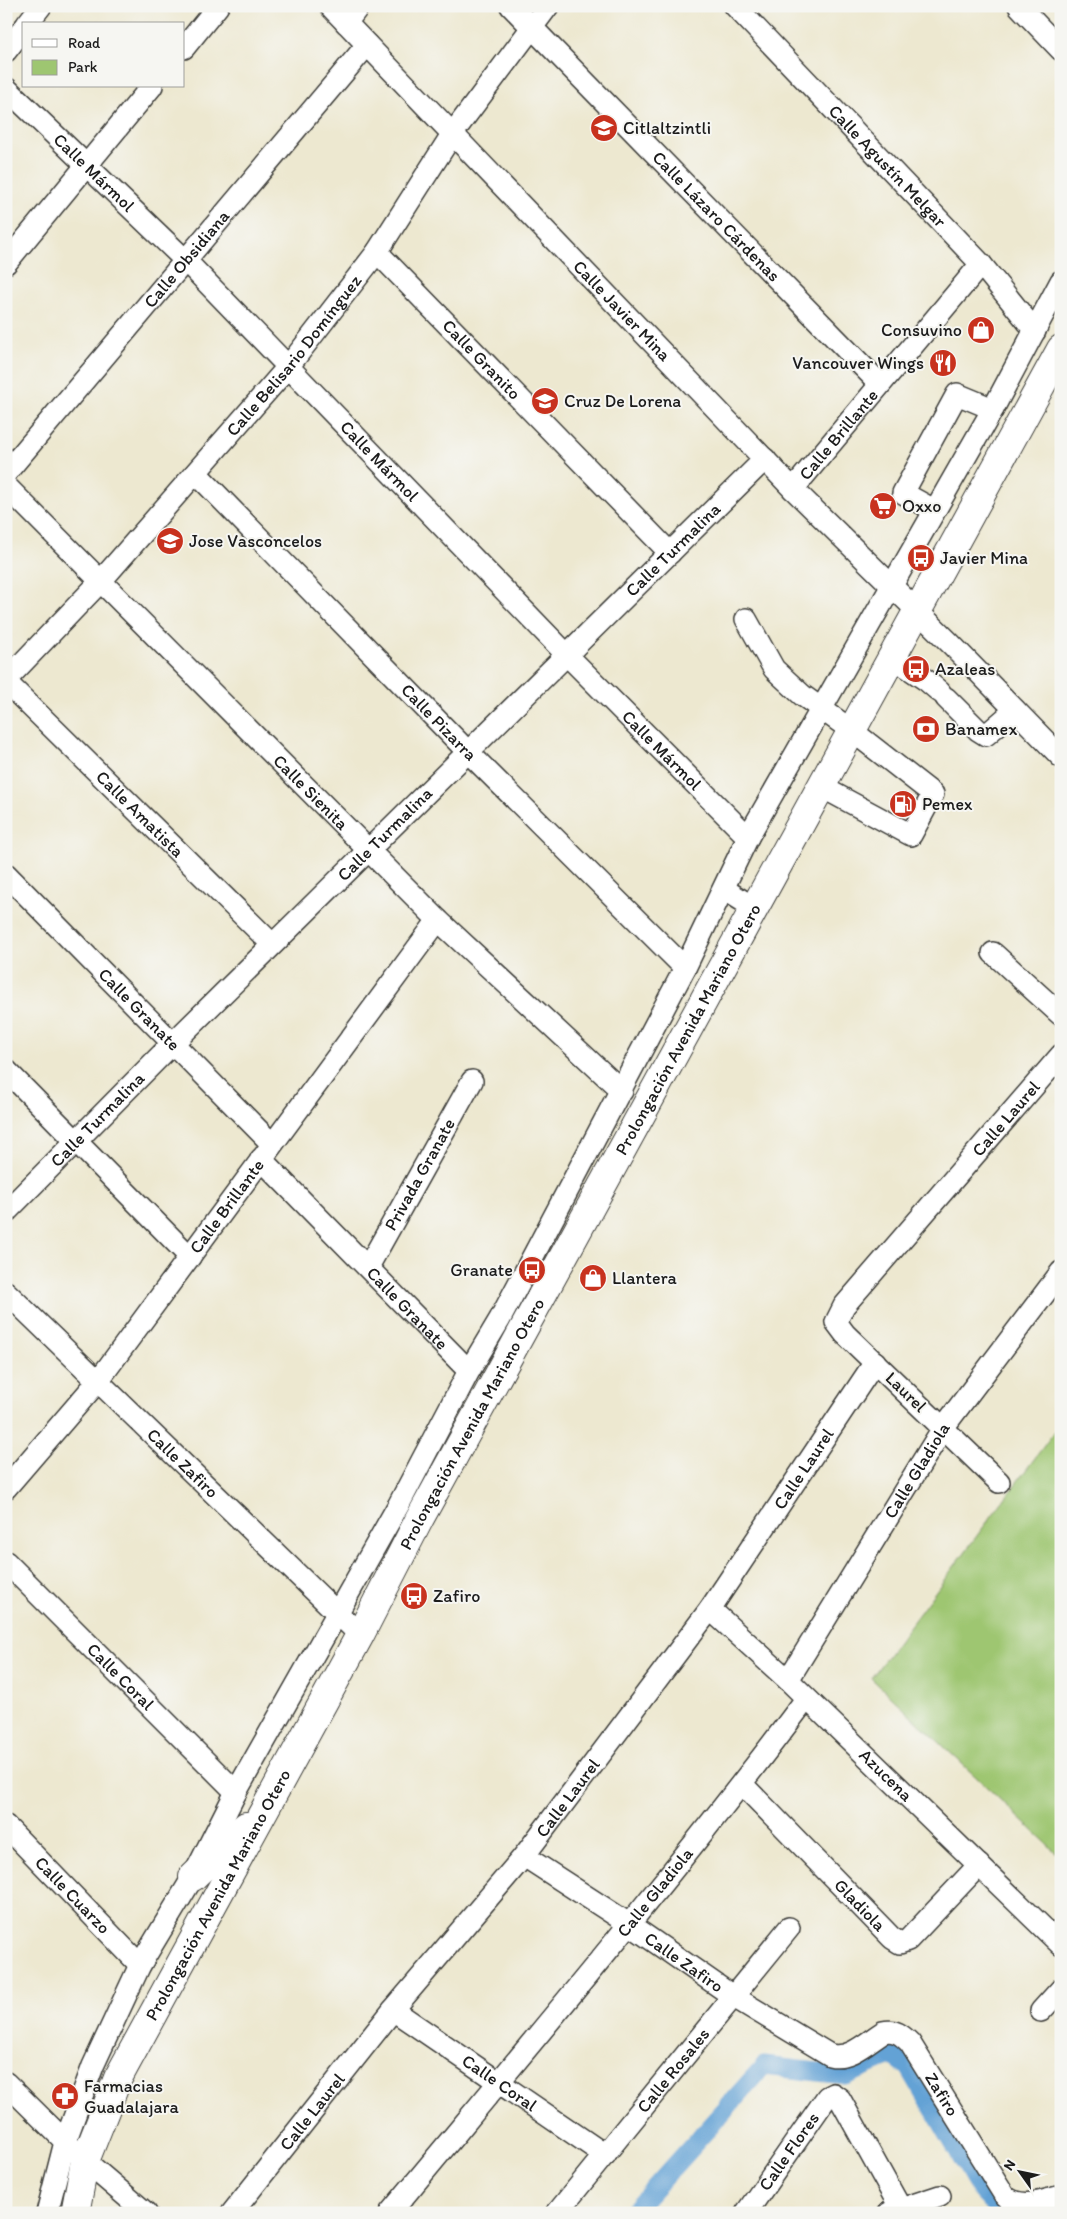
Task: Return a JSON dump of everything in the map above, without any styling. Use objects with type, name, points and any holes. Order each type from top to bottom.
[{"type":"main road","name":"Prolongación Avenida Mariano Otero","points":[[76,2213],[84,2161],[118,2078],[360,1635],[424,1510],[1061,349]]},
{"type":"main road","points":[[193,1877],[224,1845],[262,1812]]},
{"type":"street","points":[[29,22],[41,6]]},
{"type":"street","points":[[185,47],[218,6]]},
{"type":"street","name":"Calle Javier Mina","points":[[330,6],[352,15],[367,45],[794,489],[1061,757]]},
{"type":"street","name":"Calle Lázaro Cárdenas","points":[[511,6],[880,384]]},
{"type":"street","name":"Calle Belisario Domínguez","points":[[6,681],[100,582],[288,367],[377,252],[453,133],[548,6]]},
{"type":"street","name":"Calle Agustín Melgar","points":[[735,6],[981,264],[1035,331]]},
{"type":"street","points":[[1019,6],[1061,50]]},
{"type":"street","points":[[6,51],[22,31]]},
{"type":"street","name":"Calle Obsidiana","points":[[6,473],[367,45]]},
{"type":"street","name":"Calle Mármol","points":[[6,88],[185,260],[566,654],[748,837]]},
{"type":"street","points":[[6,263],[150,88]]},
{"type":"street","name":"Calle Granito","points":[[377,252],[670,553]]},
{"type":"street","name":"Calle Brillante","points":[[794,489],[981,264]]},
{"type":"street","points":[[1035,331],[1061,281]]},
{"type":"street","name":"Prolongación Avenida Mariano Otero","points":[[47,2213],[65,2142],[93,2066],[140,1965],[193,1877],[236,1792],[338,1614],[398,1506],[469,1371],[500,1319],[622,1091],[685,968],[748,837],[993,409],[1035,331]]},
{"type":"street","points":[[934,510],[903,492],[957,394],[993,409]]},
{"type":"street","name":"Calle Turmalina","points":[[6,1212],[272,944],[765,459]]},
{"type":"street","name":"Calle Pizarra","points":[[196,473],[468,752],[685,968]]},
{"type":"street","name":"Calle Sienita","points":[[6,486],[438,920],[622,1091]]},
{"type":"street","points":[[746,619],[774,668],[802,696],[851,730],[933,794],[911,835],[820,786]]},
{"type":"street","points":[[892,657],[926,680],[978,730],[986,735],[1015,710]]},
{"type":"street","name":"Calle Amatista","points":[[6,681],[272,944]]},
{"type":"street","name":"Calle Granate","points":[[6,874],[172,1044],[368,1267],[469,1371]]},
{"type":"street","points":[[724,888],[754,908]]},
{"type":"street","name":"Calle Brillante","points":[[6,1488],[98,1381],[438,920]]},
{"type":"street","points":[[993,953],[1061,1015]]},
{"type":"street","name":"Calle Laurel","points":[[836,1322],[844,1306],[1061,1055]]},
{"type":"street","points":[[6,1070],[190,1257]]},
{"type":"street","name":"Privada Granate","points":[[368,1267],[472,1081]]},
{"type":"street","name":"Calle Gladiola","points":[[788,1680],[943,1428],[1061,1272]]},
{"type":"street","name":"Calle Zafiro","points":[[6,1292],[360,1635]]},
{"type":"street","name":"Laurel","points":[[836,1322],[845,1334],[999,1482]]},
{"type":"street","name":"Calle Laurel","points":[[232,2213],[393,2010],[524,1856],[710,1609],[875,1362]]},
{"type":"street","name":"Calle Coral","points":[[6,1562],[236,1792]]},
{"type":"street","name":"Azucena","points":[[710,1609],[788,1680],[1061,1945]]},
{"type":"street","points":[[291,1695],[318,1710]]},
{"type":"street","name":"Calle Gladiola","points":[[390,2213],[629,1924],[742,1784],[806,1699]]},
{"type":"street","name":"Gladiola","points":[[742,1784],[892,1938],[900,1943],[908,1940],[979,1865]]},
{"type":"street","name":"Calle Cuarzo","points":[[6,1826],[140,1965]]},
{"type":"street","name":"Calle Zafiro","points":[[524,1856],[629,1924],[734,1997],[830,2055],[837,2057],[850,2054]]},
{"type":"street","name":"Calle Rosales","points":[[556,2213],[789,1928]]},
{"type":"street","points":[[1041,2011],[1061,1989]]},
{"type":"street","name":"Calle Coral","points":[[393,2010],[605,2155]]},
{"type":"street","name":"Zafiro","points":[[850,2054],[883,2032],[893,2031],[903,2036],[910,2043],[1005,2196],[1016,2202],[1033,2203],[1061,2196]]},
{"type":"street","points":[[93,2066],[118,2078]]},
{"type":"street","points":[[6,2083],[84,2161],[146,2213]]},
{"type":"street","name":"Calle Flores","points":[[746,2213],[828,2097],[836,2095],[840,2099],[895,2211]]},
{"type":"street","points":[[895,2211],[940,2196]]},
{"type":"green space","points":[[1061,1423],[1061,1857],[871,1678]]},
{"type":"waterway","points":[[632,2213],[764,2066],[845,2075],[892,2055],[909,2067],[982,2192],[1002,2213]]},
{"type":"place","name":"Citlaltzintli","points":[[604,128]]},
{"type":"place","name":"Consuvino","points":[[981,330]]},
{"type":"place","name":"Vancouver Wings","points":[[943,363]]},
{"type":"place","name":"Cruz De Lorena","points":[[545,401]]},
{"type":"place","name":"Oxxo","points":[[883,506]]},
{"type":"place","name":"Jose Vasconcelos","points":[[170,541]]},
{"type":"place","name":"Javier Mina","points":[[921,558]]},
{"type":"place","name":"Azaleas","points":[[916,669]]},
{"type":"place","name":"Banamex","points":[[926,729]]},
{"type":"place","name":"Pemex","points":[[903,804]]},
{"type":"place","name":"Granate","points":[[532,1270]]},
{"type":"place","name":"Llantera","points":[[593,1278]]},
{"type":"place","name":"Zafiro","points":[[414,1596]]},
{"type":"place","name":"Farmacias Guadalajara","points":[[65,2096]]}]
